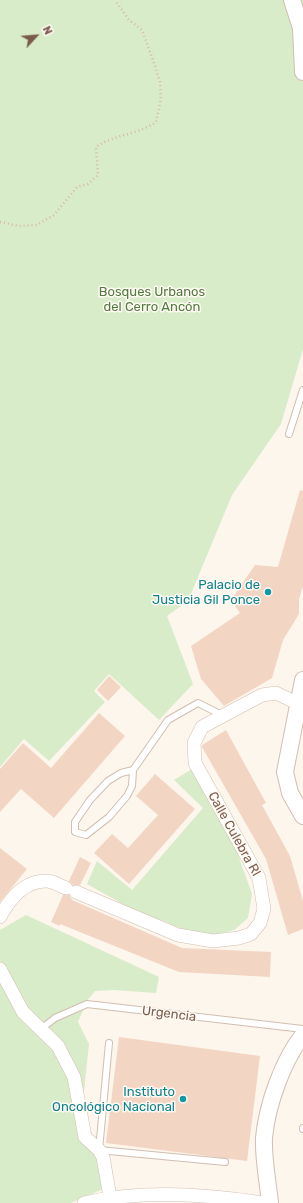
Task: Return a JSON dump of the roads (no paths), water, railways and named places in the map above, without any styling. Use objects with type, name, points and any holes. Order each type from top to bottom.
[{"type":"street","points":[[292,0],[302,28],[303,72]]},
{"type":"street","points":[[303,680],[297,703],[285,772],[290,793],[303,816]]},
{"type":"street","name":"Calle Culebra Rl","points":[[0,917],[18,892],[30,883],[49,881],[178,935],[213,941],[239,938],[250,934],[260,923],[264,909],[260,878],[195,763],[194,743],[202,727],[262,694],[276,693],[297,703]]},
{"type":"street","points":[[0,969],[23,1012],[58,1046],[74,1077],[85,1137],[99,1150],[103,1157],[111,1200]]},
{"type":"street","points":[[270,1203],[264,1139],[270,1108],[286,1062],[303,1035]]},
{"type":"street","points":[[84,1203],[186,1196],[236,1199],[262,1203]]},
{"type":"lane","points":[[289,434],[303,390]]},
{"type":"lane","points":[[133,770],[120,773],[108,781],[94,795],[75,822],[75,832],[86,835],[109,817],[127,796],[132,786],[133,770],[168,720],[198,703],[224,716]]},
{"type":"lane","name":"Urgencia","points":[[41,1029],[54,1018],[87,1004],[303,1029]]},
{"type":"lane","points":[[109,1043],[99,1150],[225,1162]]},
{"type":"place","name":"Palacio de Justicia Gil Ponce","points":[[268,592]]},
{"type":"place","name":"Instituto Oncológico Nacional","points":[[183,1099]]},
{"type":"park label","name":"Bosques Urbanos del Cerro Ancón","points":[[152,300]]}]
